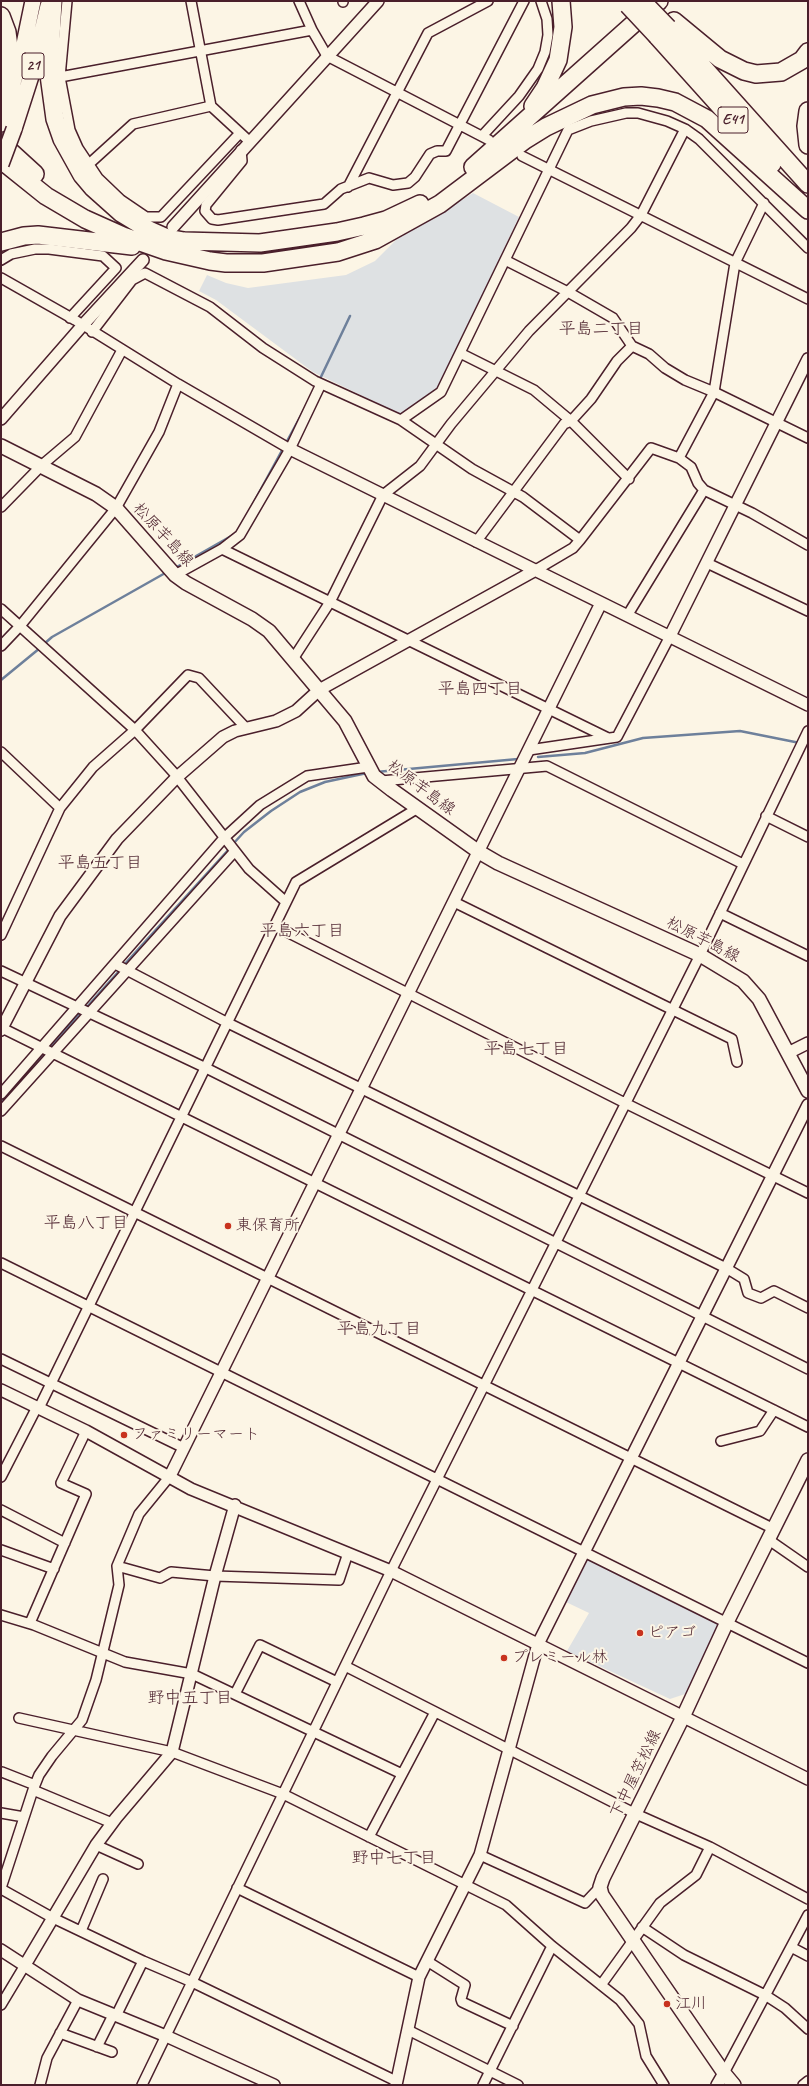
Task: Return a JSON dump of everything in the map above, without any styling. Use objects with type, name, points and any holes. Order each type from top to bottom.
[{"type":"highway","name":"21","points":[[1,164],[6,125],[33,1]]},
{"type":"highway","name":"21","points":[[6,125],[32,73],[49,1]]},
{"type":"highway","points":[[53,1],[49,50],[51,98],[55,119],[68,151],[82,175],[107,202],[134,222],[169,238],[210,261],[245,264],[338,252],[356,247],[392,231],[440,204],[673,1]]},
{"type":"highway","points":[[476,172],[526,114],[545,88],[558,60],[562,45],[563,27],[561,1]]},
{"type":"highway","points":[[652,1],[666,28],[744,71],[756,74],[781,72],[802,60],[808,52]]},
{"type":"highway","points":[[476,172],[660,1]]},
{"type":"highway","name":"E41","points":[[631,2],[666,28],[808,184]]},
{"type":"highway","points":[[1,16],[7,32],[9,47],[8,68],[1,102]]},
{"type":"highway","name":"E41","points":[[666,28],[808,204]]},
{"type":"highway","points":[[476,172],[546,127],[575,112],[598,103],[624,97],[658,98],[691,109],[707,119],[808,210]]},
{"type":"highway","points":[[808,111],[806,126],[808,145]]},
{"type":"highway","points":[[1,143],[33,172],[76,203],[118,223],[169,238]]},
{"type":"highway","points":[[1,160],[46,196],[85,219],[123,236],[169,238]]},
{"type":"highway","points":[[1,242],[24,236],[38,235],[169,238]]},
{"type":"main road","name":"松原芋島線","points":[[1,446],[42,465],[96,494],[116,508],[172,572],[186,583],[252,619],[269,631],[345,721],[373,773],[479,852],[498,863],[700,955],[731,972],[747,985],[759,999],[808,1091]]},
{"type":"main road","name":"下中屋笠松線","points":[[600,1887],[603,1878],[684,1717],[726,1624],[772,1535],[808,1460]]},
{"type":"main road","points":[[600,1887],[602,1895],[633,1941],[724,2073],[734,2085]]},
{"type":"street","points":[[67,1],[60,77],[70,130],[88,164],[98,178],[121,200],[146,217],[161,217],[240,133]]},
{"type":"street","points":[[191,1],[211,106],[240,133],[245,146],[242,162],[206,205],[205,211],[212,219],[218,220],[324,204],[341,189],[369,178],[393,185],[408,183],[415,177],[430,154],[437,151],[446,152],[524,1]]},
{"type":"street","points":[[299,1],[312,30],[327,56],[485,138],[519,96],[538,69],[545,52],[548,35],[547,19],[541,1]]},
{"type":"street","points":[[169,238],[245,146],[378,1]]},
{"type":"street","points":[[348,187],[428,33],[488,1]]},
{"type":"street","points":[[60,77],[312,30]]},
{"type":"street","points":[[88,164],[133,124],[211,106]]},
{"type":"street","points":[[401,420],[441,392],[568,130],[591,120],[610,116],[638,114],[667,121],[685,129],[705,144],[808,248]]},
{"type":"street","points":[[293,659],[330,602],[382,495],[420,466],[438,445],[451,424],[529,331],[631,228],[641,216],[685,129]]},
{"type":"street","points":[[522,156],[808,299]]},
{"type":"street","points":[[679,458],[714,392],[735,263],[764,203]]},
{"type":"street","points":[[1,260],[11,254],[35,249],[49,249],[103,256],[116,268],[70,318]]},
{"type":"street","points":[[1,419],[82,326],[143,260]]},
{"type":"street","points":[[505,260],[568,292],[613,318],[632,346],[649,354],[665,368],[685,380],[714,392],[808,438]]},
{"type":"street","points":[[92,332],[132,280],[145,273],[210,307],[263,348],[318,383],[401,420],[472,468],[514,492],[580,540]]},
{"type":"street","points":[[1,278],[178,384],[287,447],[669,638],[808,705]]},
{"type":"street","points":[[476,542],[564,424],[571,421],[591,399],[617,360],[632,346]]},
{"type":"street","points":[[1,507],[42,465],[75,437],[122,350]]},
{"type":"street","points":[[460,353],[534,390],[571,421],[629,479]]},
{"type":"street","points":[[529,750],[617,737],[707,563],[808,359]]},
{"type":"street","points":[[172,572],[222,549],[240,535],[287,447],[318,383]]},
{"type":"street","points":[[1,646],[20,626],[116,508],[158,432],[178,384]]},
{"type":"street","points":[[808,545],[735,505],[704,490],[698,483],[691,467],[679,458],[651,448],[629,479],[573,548],[319,690],[296,711],[276,721],[246,728],[223,737],[176,778],[116,839],[60,916],[2,1029],[808,1428]]},
{"type":"street","points":[[626,616],[704,490]]},
{"type":"street","points":[[222,549],[608,738]]},
{"type":"street","points":[[707,563],[808,611]]},
{"type":"street","points":[[601,603],[170,1476],[139,1514],[117,1566],[119,1585],[96,1680],[84,1714],[75,1729],[52,1756],[34,1787],[1,1888],[53,1918],[143,1961],[192,1982],[396,2083],[419,1977],[480,1855],[538,1644],[808,1105]]},
{"type":"street","points":[[1,609],[135,730],[176,778],[249,869],[286,902]]},
{"type":"street","points":[[1,935],[60,808],[93,767],[135,730],[188,675],[199,678],[246,728]]},
{"type":"street","points":[[142,2085],[391,1571],[532,1291],[624,1103],[700,955],[808,731]]},
{"type":"street","points":[[1,752],[60,808]]},
{"type":"street","points":[[1,1111],[47,1051],[230,845],[260,805],[307,776],[520,769],[547,766],[743,864]]},
{"type":"street","points":[[1,1477],[51,1384],[296,882],[418,808]]},
{"type":"street","points":[[766,816],[808,837]]},
{"type":"street","points":[[1,1094],[47,1051],[230,845]]},
{"type":"street","points":[[454,902],[672,1008],[732,1039],[737,1062]]},
{"type":"street","points":[[720,912],[808,956]]},
{"type":"street","points":[[275,926],[409,992],[624,1103],[808,1193]]},
{"type":"street","points":[[121,967],[228,1023],[726,1268],[744,1279],[748,1293],[761,1298],[774,1291],[808,1308]]},
{"type":"street","points":[[1,971],[26,981],[206,1068],[338,1136],[808,1369]]},
{"type":"street","points":[[788,1053],[808,1044]]},
{"type":"street","points":[[1,1146],[136,1211],[631,1458],[772,1535],[808,1568]]},
{"type":"street","points":[[1,1263],[726,1624],[808,1663]]},
{"type":"street","points":[[1,1359],[184,1448]]},
{"type":"street","points":[[1,1390],[86,1431],[170,1476],[191,1489],[235,1505],[391,1571],[808,1779]]},
{"type":"street","points":[[721,1441],[760,1431],[774,1410]]},
{"type":"street","points":[[30,1623],[86,1494],[61,1483],[86,1431]]},
{"type":"street","points":[[1,2005],[96,1845],[112,1823],[172,1752],[215,1576],[235,1505]]},
{"type":"street","points":[[1,1510],[65,1543]]},
{"type":"street","points":[[1,1550],[54,1569]]},
{"type":"street","points":[[117,1566],[160,1578],[171,1572],[215,1576],[339,1580],[348,1553]]},
{"type":"street","points":[[1,1615],[30,1623],[125,1662],[192,1674],[402,1774]]},
{"type":"street","points":[[235,1694],[260,1645],[338,1682]]},
{"type":"street","points":[[345,1666],[636,1814],[710,1847],[808,1899]]},
{"type":"street","points":[[369,1837],[435,1712]]},
{"type":"street","points":[[20,1718],[75,1729],[172,1752],[283,1794],[506,1905],[552,1946],[620,2000],[639,2024],[646,2056],[664,2085]]},
{"type":"street","points":[[2,1772],[112,1823]]},
{"type":"street","points":[[1,1813],[24,1817]]},
{"type":"street","points":[[96,1845],[138,1864]]},
{"type":"street","points":[[601,1985],[660,1904],[696,1874],[710,1847]]},
{"type":"street","points":[[480,1855],[585,1903],[600,1887]]},
{"type":"street","points":[[81,1931],[103,1879]]},
{"type":"street","points":[[237,1888],[419,1977]]},
{"type":"street","points":[[717,2085],[808,1915]]},
{"type":"street","points":[[642,1927],[684,1955],[765,1995],[786,2008],[808,2029]]},
{"type":"street","points":[[483,2085],[552,1946]]},
{"type":"street","points":[[791,1948],[808,1956]]},
{"type":"street","points":[[1,1950],[78,2000],[166,2036],[274,2085]]},
{"type":"street","points":[[98,2047],[143,1961]]},
{"type":"street","points":[[427,1961],[465,1985],[461,1999],[462,2002],[513,2026]]},
{"type":"street","points":[[40,2085],[47,2058],[78,2000]]},
{"type":"street","points":[[408,2030],[518,2085]]},
{"type":"street","points":[[60,2033],[112,2052]]},
{"type":"street","points":[[803,2085],[808,2081]]},
{"type":"shaded area","points":[[473,193],[519,217],[438,387],[400,414],[313,372],[216,300],[199,291],[207,275],[226,283],[248,288],[346,275],[375,261],[396,240]]},
{"type":"shaded area","name":"ピアゴ","points":[[590,1558],[719,1622],[720,1626],[685,1694],[670,1699],[567,1651],[589,1613],[566,1602],[587,1559]]},
{"type":"waterway","points":[[319,381],[350,316]]},
{"type":"waterway","points":[[248,513],[305,408]]},
{"type":"waterway","points":[[175,568],[233,535]]},
{"type":"waterway","points":[[44,644],[52,637],[167,572]]},
{"type":"waterway","points":[[1,680],[40,648]]},
{"type":"waterway","points":[[538,757],[585,753],[643,738],[740,731],[800,743]]},
{"type":"waterway","points":[[376,772],[518,759]]},
{"type":"waterway","points":[[233,844],[244,832],[271,811],[300,792],[325,782],[367,773]]},
{"type":"waterway","points":[[123,966],[230,848]]},
{"type":"waterway","points":[[86,1008],[120,970]]},
{"type":"waterway","points":[[1,1102],[82,1011]]},
{"type":"place","name":"東保育所","points":[[228,1226]]},
{"type":"place","name":"ファミリーマート","points":[[124,1435]]},
{"type":"place","name":"ピアゴ","points":[[640,1633]]},
{"type":"place","name":"プレミール林","points":[[504,1658]]},
{"type":"place","name":"江川","points":[[667,2004]]},
{"type":"district","name":"平島二丁目","points":[[601,330]]},
{"type":"district","name":"平島四丁目","points":[[480,690]]},
{"type":"district","name":"平島五丁目","points":[[100,864]]},
{"type":"district","name":"平島六丁目","points":[[302,932]]},
{"type":"district","name":"平島七丁目","points":[[526,1050]]},
{"type":"district","name":"平島八丁目","points":[[86,1224]]},
{"type":"district","name":"平島九丁目","points":[[379,1330]]},
{"type":"district","name":"野中五丁目","points":[[190,1699]]},
{"type":"district","name":"野中七丁目","points":[[394,1859]]}]
